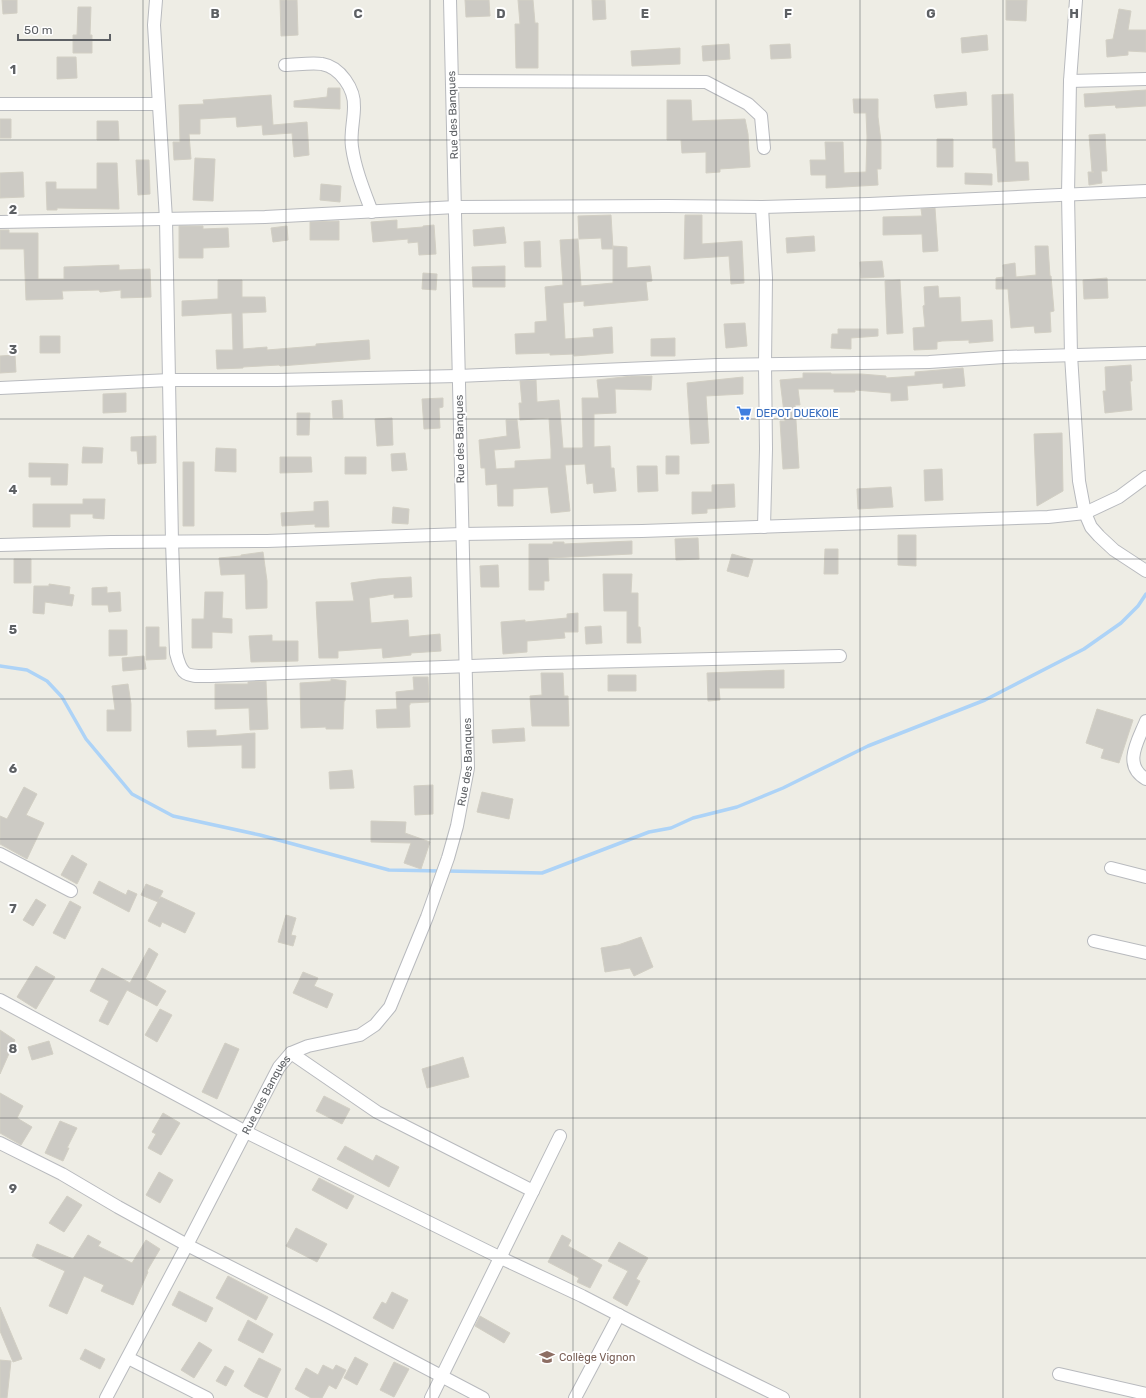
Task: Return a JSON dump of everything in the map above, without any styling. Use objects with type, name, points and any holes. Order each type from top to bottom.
[{"type":"street","points":[[156,0],[154,25],[166,219],[172,542],[176,653],[180,669],[185,674],[193,676],[211,676],[466,666],[840,656]]},
{"type":"street","name":"Rue des Banques","points":[[106,1398],[279,1067],[291,1053],[308,1046],[360,1035],[375,1025],[390,1007],[430,910],[448,858],[457,826],[468,768],[450,0]]},
{"type":"street","points":[[1076,0],[1070,81],[1068,194],[1071,355],[1079,481],[1085,513],[1091,527],[1114,550],[1146,571]]},
{"type":"street","points":[[285,65],[322,64],[337,70],[353,93],[355,106],[351,131],[352,147],[358,173],[372,212]]},
{"type":"street","points":[[1070,81],[1146,79]]},
{"type":"street","points":[[452,81],[706,82],[748,104],[761,116],[764,148]]},
{"type":"street","points":[[0,104],[158,104]]},
{"type":"street","points":[[0,222],[265,217],[456,207],[762,207],[1146,191]]},
{"type":"street","points":[[762,207],[766,278],[766,449],[764,527]]},
{"type":"street","points":[[0,388],[170,380],[277,380],[458,376],[641,367],[929,362],[1004,357],[1146,353]]},
{"type":"street","points":[[0,545],[635,531],[1048,517],[1085,513],[1119,497],[1146,477]]},
{"type":"street","points":[[1146,721],[1133,756],[1133,764],[1136,771],[1146,779]]},
{"type":"street","points":[[0,854],[71,891]]},
{"type":"street","points":[[1111,868],[1146,877]]},
{"type":"street","points":[[1094,940],[1146,953]]},
{"type":"street","points":[[2,1005],[246,1132],[619,1315],[783,1398]]},
{"type":"street","points":[[291,1053],[377,1112],[533,1191]]},
{"type":"street","points":[[431,1398],[560,1136]]},
{"type":"street","points":[[0,1143],[62,1174],[187,1245],[329,1316],[483,1398]]},
{"type":"street","points":[[575,1398],[619,1315]]},
{"type":"street","points":[[128,1358],[207,1398]]},
{"type":"street","points":[[1059,1374],[1146,1394]]},
{"type":"building","points":[[2,0],[17,0],[17,13],[3,14]]},
{"type":"building","points":[[280,0],[297,0],[298,35],[281,36]]},
{"type":"building","points":[[465,0],[489,0],[490,16],[466,17]]},
{"type":"building","points":[[518,0],[533,0],[535,23],[538,23],[538,68],[516,68],[515,24],[520,24]]},
{"type":"building","points":[[592,0],[605,0],[606,19],[593,20]]},
{"type":"building","points":[[1006,0],[1027,0],[1026,21],[1006,20]]},
{"type":"building","points":[[78,7],[91,7],[90,35],[92,35],[92,53],[73,53],[73,35],[77,35]]},
{"type":"building","points":[[1119,9],[1131,11],[1128,30],[1146,30],[1146,52],[1128,51],[1128,55],[1107,57],[1106,40],[1113,39]]},
{"type":"building","points":[[987,35],[988,50],[962,53],[961,38]]},
{"type":"building","points":[[729,44],[730,59],[703,61],[702,46]]},
{"type":"building","points":[[790,44],[791,58],[771,59],[770,45]]},
{"type":"building","points":[[680,48],[680,64],[632,66],[631,51]]},
{"type":"building","points":[[57,57],[76,57],[77,78],[57,79]]},
{"type":"building","points":[[328,88],[340,88],[340,109],[294,107],[294,101],[327,97]]},
{"type":"building","points":[[1146,90],[1146,106],[1116,108],[1115,105],[1085,107],[1084,94]]},
{"type":"building","points":[[966,92],[967,105],[936,108],[934,95]]},
{"type":"building","points":[[1013,94],[1015,162],[1028,162],[1029,180],[998,182],[996,148],[993,148],[992,95]]},
{"type":"building","points":[[271,95],[273,125],[307,122],[309,155],[294,157],[292,133],[263,135],[262,125],[237,127],[236,117],[200,119],[200,134],[189,134],[191,159],[174,160],[173,142],[180,142],[179,105],[204,104],[203,100]]},
{"type":"building","points":[[853,99],[878,99],[881,169],[877,169],[878,185],[826,188],[826,175],[811,175],[810,160],[826,160],[825,142],[843,142],[844,173],[866,172],[866,113],[854,113]]},
{"type":"building","points":[[667,100],[691,100],[692,121],[745,119],[748,134],[750,167],[720,169],[720,172],[706,173],[706,152],[682,153],[681,140],[667,140]]},
{"type":"building","points":[[0,119],[11,119],[11,138],[0,138]]},
{"type":"building","points":[[97,121],[118,121],[119,140],[97,140]]},
{"type":"building","points":[[1105,134],[1107,171],[1101,171],[1102,183],[1089,185],[1088,172],[1092,172],[1089,135]]},
{"type":"building","points":[[937,139],[953,139],[953,167],[937,167]]},
{"type":"building","points":[[195,158],[215,159],[213,201],[193,200]]},
{"type":"building","points":[[136,160],[149,160],[150,194],[138,195]]},
{"type":"building","points":[[97,163],[117,163],[119,209],[57,208],[57,210],[47,210],[46,182],[56,182],[56,189],[97,189]]},
{"type":"building","points":[[23,172],[24,197],[0,198],[0,173]]},
{"type":"building","points":[[965,173],[992,174],[992,185],[965,184]]},
{"type":"building","points":[[321,184],[341,186],[340,202],[320,200]]},
{"type":"building","points":[[935,208],[938,251],[923,252],[922,234],[883,235],[883,217],[922,216],[921,209]]},
{"type":"building","points":[[611,215],[613,249],[602,249],[601,238],[579,239],[578,216]]},
{"type":"building","points":[[685,215],[702,215],[702,244],[742,241],[744,283],[731,284],[729,256],[684,259]]},
{"type":"building","points":[[397,220],[397,229],[434,225],[436,254],[419,255],[418,242],[408,243],[408,239],[373,242],[371,222]]},
{"type":"building","points":[[339,221],[339,240],[310,240],[310,222]]},
{"type":"building","points":[[179,226],[203,226],[203,229],[228,228],[229,247],[203,248],[203,258],[179,258]]},
{"type":"building","points":[[287,226],[288,240],[273,242],[271,228]]},
{"type":"building","points":[[504,227],[506,243],[474,246],[473,230]]},
{"type":"building","points":[[0,230],[9,230],[9,233],[38,233],[38,279],[64,279],[64,267],[119,265],[119,270],[150,269],[151,297],[121,298],[121,290],[100,292],[99,290],[62,291],[63,299],[26,300],[24,249],[0,249]]},
{"type":"building","points":[[814,236],[815,251],[787,253],[786,238]]},
{"type":"building","points":[[578,239],[581,286],[613,283],[613,246],[627,247],[627,268],[650,266],[652,281],[646,282],[648,300],[584,306],[584,301],[563,303],[565,339],[594,337],[593,329],[612,327],[613,353],[574,356],[574,354],[550,355],[550,353],[516,354],[515,334],[535,333],[535,322],[547,321],[545,287],[563,285],[560,240]]},
{"type":"building","points":[[540,241],[541,267],[525,267],[524,242]]},
{"type":"building","points":[[1035,246],[1048,246],[1054,311],[1050,312],[1051,332],[1035,333],[1034,326],[1011,328],[1008,289],[996,289],[996,278],[1004,277],[1003,265],[1015,263],[1016,277],[1036,275]]},
{"type":"building","points":[[882,261],[884,277],[861,278],[860,262]]},
{"type":"building","points":[[505,266],[505,287],[473,287],[472,267]]},
{"type":"building","points":[[423,273],[437,274],[436,290],[422,289]]},
{"type":"building","points":[[1107,278],[1108,298],[1084,299],[1083,280]]},
{"type":"building","points":[[218,280],[242,280],[242,297],[265,297],[266,312],[242,313],[243,349],[267,347],[267,350],[369,340],[370,359],[217,369],[216,350],[233,350],[232,313],[182,316],[182,301],[218,299]]},
{"type":"building","points":[[900,280],[903,333],[887,334],[885,281]]},
{"type":"building","points":[[938,286],[939,298],[960,297],[961,322],[992,320],[993,341],[969,343],[969,340],[942,341],[937,342],[937,349],[914,350],[913,328],[925,327],[923,306],[925,305],[924,287]]},
{"type":"building","points":[[745,323],[747,346],[726,348],[724,324]]},
{"type":"building","points":[[838,329],[878,329],[878,336],[851,338],[851,349],[831,348],[832,334],[838,334]]},
{"type":"building","points":[[40,336],[60,336],[60,353],[40,353]]},
{"type":"building","points":[[675,338],[675,356],[651,356],[651,339]]},
{"type":"building","points":[[15,355],[16,372],[0,373],[0,356]]},
{"type":"building","points":[[1131,365],[1132,381],[1130,381],[1132,410],[1105,413],[1103,391],[1106,391],[1105,367]]},
{"type":"building","points":[[963,368],[965,386],[943,388],[943,383],[907,386],[908,400],[891,401],[891,393],[855,390],[855,392],[834,392],[834,389],[798,389],[800,405],[795,405],[799,468],[783,469],[780,421],[785,421],[780,380],[803,378],[803,373],[861,374],[886,376],[886,378],[915,376],[915,372]]},
{"type":"building","points":[[632,376],[652,376],[651,390],[615,389],[616,413],[594,414],[594,447],[610,446],[611,468],[614,468],[616,491],[594,493],[593,483],[587,484],[585,464],[565,465],[570,511],[551,513],[548,487],[513,489],[513,506],[498,506],[497,484],[486,485],[485,468],[481,468],[479,440],[507,436],[506,420],[517,420],[520,448],[494,450],[496,469],[515,468],[515,461],[551,459],[549,418],[520,420],[519,403],[522,403],[520,381],[536,380],[537,402],[559,400],[563,448],[582,448],[582,398],[599,398],[597,380]]},
{"type":"building","points":[[743,377],[743,394],[706,396],[709,443],[691,444],[687,383]]},
{"type":"building","points":[[126,393],[126,412],[103,413],[103,394]]},
{"type":"building","points":[[443,398],[443,407],[439,408],[440,428],[424,429],[422,399]]},
{"type":"building","points":[[342,400],[343,418],[333,418],[332,401]]},
{"type":"building","points":[[297,413],[310,413],[309,435],[297,435]]},
{"type":"building","points":[[392,418],[393,445],[377,446],[375,419]]},
{"type":"building","points":[[1062,433],[1063,491],[1037,506],[1034,434]]},
{"type":"building","points":[[156,436],[156,463],[138,464],[137,451],[131,451],[131,437]]},
{"type":"building","points":[[83,447],[103,448],[102,463],[82,463]]},
{"type":"building","points":[[216,448],[236,449],[236,472],[215,471]]},
{"type":"building","points":[[405,453],[407,470],[392,471],[391,454]]},
{"type":"building","points":[[666,456],[679,456],[679,474],[666,474]]},
{"type":"building","points":[[280,457],[311,457],[312,472],[280,473]]},
{"type":"building","points":[[345,457],[366,457],[366,474],[345,474]]},
{"type":"building","points":[[183,462],[194,462],[194,526],[183,526]]},
{"type":"building","points":[[29,463],[68,464],[67,485],[51,485],[51,477],[29,477]]},
{"type":"building","points":[[637,466],[657,466],[658,491],[638,492]]},
{"type":"building","points":[[942,469],[943,500],[925,501],[924,470]]},
{"type":"building","points":[[734,484],[735,507],[707,509],[707,513],[692,514],[692,492],[712,492],[712,485]]},
{"type":"building","points":[[891,487],[893,507],[858,509],[857,489]]},
{"type":"building","points":[[83,499],[105,499],[104,519],[93,518],[93,514],[70,514],[70,527],[33,527],[33,504],[83,504]]},
{"type":"building","points":[[328,501],[329,527],[315,527],[315,524],[282,526],[281,513],[314,511],[314,502]]},
{"type":"building","points":[[393,507],[409,509],[408,524],[392,523]]},
{"type":"building","points":[[898,535],[916,535],[916,566],[898,565]]},
{"type":"building","points":[[698,538],[699,559],[676,560],[675,539]]},
{"type":"building","points":[[632,541],[632,554],[548,558],[549,581],[544,581],[544,590],[529,590],[529,544],[553,544],[553,542],[564,542],[564,544]]},
{"type":"building","points":[[825,549],[838,549],[838,574],[824,574]]},
{"type":"building","points":[[263,552],[267,581],[267,608],[246,609],[245,574],[221,575],[219,558]]},
{"type":"building","points":[[732,554],[753,560],[748,577],[727,571]]},
{"type":"building","points":[[14,559],[31,559],[31,583],[14,583]]},
{"type":"building","points":[[498,565],[499,587],[481,587],[480,566]]},
{"type":"building","points":[[603,574],[632,574],[631,593],[638,593],[638,627],[640,627],[641,643],[627,643],[627,611],[604,611]]},
{"type":"building","points":[[411,577],[412,597],[394,598],[394,594],[369,598],[371,623],[408,620],[409,637],[440,634],[441,651],[411,653],[411,655],[383,658],[382,648],[338,651],[338,658],[319,658],[316,602],[354,601],[351,583],[378,579]]},
{"type":"building","points":[[49,584],[70,587],[69,594],[74,595],[72,606],[45,602],[44,614],[33,613],[34,586],[49,586]]},
{"type":"building","points":[[107,587],[107,593],[120,592],[121,611],[109,612],[108,605],[92,605],[92,588]]},
{"type":"building","points":[[205,592],[223,592],[222,618],[232,619],[232,633],[212,632],[212,648],[192,648],[192,619],[204,619]]},
{"type":"building","points":[[578,613],[578,632],[564,632],[565,638],[527,641],[527,652],[503,654],[501,622],[525,620],[525,622],[567,618],[567,614]]},
{"type":"building","points":[[601,626],[602,643],[586,644],[585,627]]},
{"type":"building","points":[[146,627],[159,627],[159,647],[166,647],[166,659],[146,660]]},
{"type":"building","points":[[109,630],[127,630],[127,655],[109,656]]},
{"type":"building","points":[[272,635],[272,641],[298,641],[298,661],[251,662],[249,636]]},
{"type":"building","points":[[144,656],[146,669],[123,671],[122,658]]},
{"type":"building","points":[[784,670],[784,688],[719,688],[720,700],[708,701],[707,673]]},
{"type":"building","points":[[541,673],[563,673],[564,696],[568,696],[569,726],[532,726],[530,696],[542,695]]},
{"type":"building","points":[[608,675],[636,675],[636,691],[608,691]]},
{"type":"building","points":[[413,677],[428,677],[429,702],[410,703],[410,727],[377,728],[376,710],[397,709],[396,692],[414,690]]},
{"type":"building","points":[[331,679],[346,681],[343,729],[326,729],[326,727],[301,728],[300,683],[331,681]]},
{"type":"building","points":[[266,681],[268,729],[250,730],[249,708],[215,709],[215,684],[248,684],[248,682]]},
{"type":"building","points":[[128,684],[131,704],[131,731],[107,731],[107,710],[115,710],[112,686]]},
{"type":"building","points":[[1097,709],[1133,720],[1119,763],[1101,758],[1104,749],[1086,743]]},
{"type":"building","points":[[524,728],[525,741],[493,743],[492,730]]},
{"type":"building","points":[[216,730],[216,736],[255,733],[255,768],[242,768],[242,745],[188,747],[187,731]]},
{"type":"building","points":[[352,770],[354,788],[330,789],[329,772]]},
{"type":"building","points":[[433,785],[433,814],[415,815],[414,786]]},
{"type":"building","points":[[24,787],[37,794],[26,815],[44,823],[27,859],[0,844],[0,816],[7,819]]},
{"type":"building","points":[[482,792],[513,799],[509,819],[477,812]]},
{"type":"building","points":[[371,821],[406,822],[405,833],[430,842],[421,869],[404,863],[411,843],[371,842]]},
{"type":"building","points":[[72,855],[87,864],[77,884],[61,875]]},
{"type":"building","points":[[99,881],[126,895],[128,890],[137,894],[129,912],[93,893]]},
{"type":"building","points":[[146,884],[163,891],[159,899],[161,897],[195,913],[185,933],[162,922],[160,927],[148,921],[158,902],[141,895]]},
{"type":"building","points":[[36,899],[46,905],[33,926],[23,920]]},
{"type":"building","points":[[70,901],[81,907],[65,939],[53,933]]},
{"type":"building","points":[[286,915],[296,918],[291,935],[296,936],[293,946],[278,942]]},
{"type":"building","points":[[641,937],[653,967],[634,976],[630,968],[605,972],[601,948],[618,945]]},
{"type":"building","points":[[149,948],[158,954],[145,979],[166,991],[157,1006],[127,990],[108,1025],[99,1021],[109,1001],[90,991],[102,968],[130,983]]},
{"type":"building","points":[[36,966],[55,977],[36,1009],[17,997]]},
{"type":"building","points":[[303,972],[318,978],[314,986],[333,994],[327,1008],[293,993]]},
{"type":"building","points":[[160,1009],[172,1015],[157,1042],[145,1035]]},
{"type":"building","points":[[0,1030],[15,1040],[0,1074]]},
{"type":"building","points":[[49,1041],[53,1054],[32,1060],[28,1047]]},
{"type":"building","points":[[225,1043],[239,1049],[217,1099],[202,1092]]},
{"type":"building","points":[[463,1057],[469,1077],[427,1088],[422,1069]]},
{"type":"building","points":[[0,1093],[23,1106],[17,1118],[32,1127],[21,1145],[0,1133]]},
{"type":"building","points":[[324,1096],[350,1109],[342,1124],[316,1111]]},
{"type":"building","points":[[163,1113],[180,1123],[161,1155],[148,1148],[156,1134],[152,1132]]},
{"type":"building","points":[[60,1121],[77,1128],[67,1148],[69,1148],[63,1161],[45,1153]]},
{"type":"building","points":[[345,1146],[373,1161],[376,1155],[399,1167],[389,1187],[337,1159]]},
{"type":"building","points":[[159,1172],[173,1180],[160,1203],[146,1195]]},
{"type":"building","points":[[319,1178],[354,1196],[347,1209],[312,1190]]},
{"type":"building","points":[[67,1196],[82,1205],[64,1232],[49,1223]]},
{"type":"building","points":[[296,1228],[327,1244],[317,1262],[286,1246]]},
{"type":"building","points":[[88,1235],[101,1242],[98,1246],[132,1263],[146,1240],[160,1249],[147,1271],[148,1272],[133,1305],[101,1291],[104,1285],[84,1276],[67,1314],[49,1306],[65,1271],[32,1256],[37,1244],[73,1259]]},
{"type":"building","points":[[562,1235],[571,1240],[568,1246],[602,1265],[590,1288],[577,1282],[579,1278],[548,1262]]},
{"type":"building","points":[[619,1242],[648,1258],[636,1279],[640,1281],[627,1306],[613,1298],[628,1271],[608,1261]]},
{"type":"building","points":[[228,1276],[268,1297],[256,1320],[216,1298]]},
{"type":"building","points":[[179,1291],[213,1308],[206,1322],[172,1305]]},
{"type":"building","points":[[392,1292],[408,1300],[393,1329],[373,1318],[382,1302],[386,1304]]},
{"type":"building","points":[[0,1307],[22,1359],[13,1362],[0,1331]]},
{"type":"building","points":[[480,1316],[510,1333],[504,1343],[475,1326]]},
{"type":"building","points":[[248,1320],[273,1334],[263,1353],[238,1340]]},
{"type":"building","points":[[199,1342],[212,1350],[194,1378],[181,1370]]},
{"type":"building","points":[[85,1349],[105,1359],[100,1369],[80,1359]]},
{"type":"building","points":[[355,1357],[368,1364],[357,1385],[344,1378]]},
{"type":"building","points":[[259,1358],[281,1369],[267,1398],[244,1386]]},
{"type":"building","points":[[0,1360],[11,1361],[7,1398],[0,1398]]},
{"type":"building","points":[[394,1362],[409,1369],[394,1397],[380,1390]]},
{"type":"building","points":[[323,1365],[333,1370],[336,1365],[346,1370],[336,1389],[329,1385],[322,1398],[311,1398],[295,1389],[306,1368],[318,1375]]},
{"type":"building","points":[[225,1366],[234,1371],[226,1386],[216,1381]]},
{"type":"waterway","points":[[447,871],[542,873],[649,832],[671,828],[693,818],[737,807],[783,788],[868,746],[985,700],[1084,649],[1121,623],[1138,606],[1146,594]]},
{"type":"waterway","points":[[0,666],[27,670],[47,681],[62,697],[86,739],[132,794],[173,816],[260,835],[389,870],[441,871]]},
{"type":"place","name":"DEPOT DUEKOIE","points":[[744,413]]},
{"type":"place","name":"Collège Vignon","points":[[547,1357]]}]
